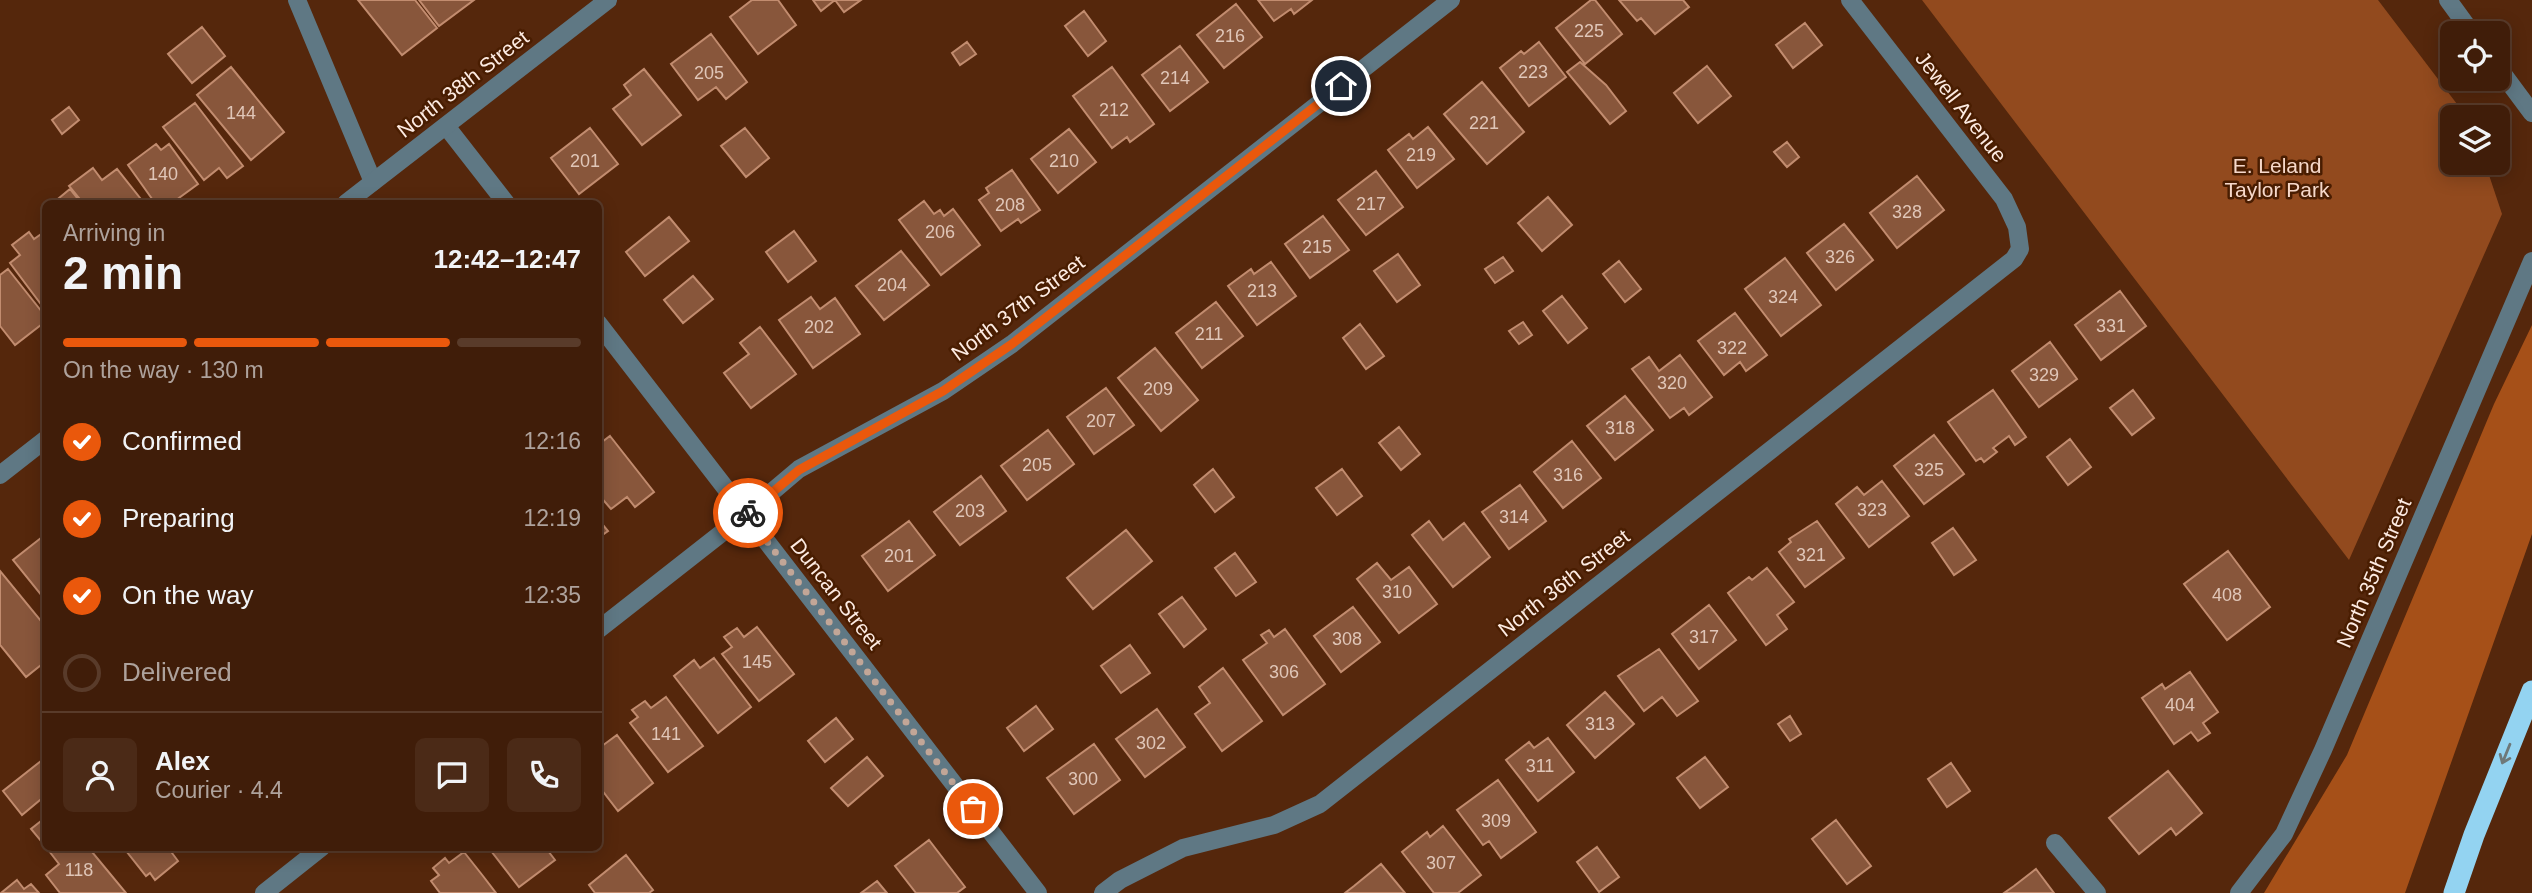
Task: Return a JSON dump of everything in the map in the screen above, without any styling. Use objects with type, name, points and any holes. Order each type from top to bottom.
[{"type":"highway","points":[[2454,893],[2474,835],[2532,691]]},
{"type":"street","points":[[297,0],[373,182]]},
{"type":"street","name":"North 38th Street","points":[[350,200],[608,0]]},
{"type":"street","name":"North 37th Street","points":[[602,627],[799,470],[943,391],[1012,344],[1451,0]]},
{"type":"street","name":"Jewell Avenue","points":[[1850,0],[2004,199],[2017,227],[2020,249]]},
{"type":"street","points":[[2448,0],[2464,21]]},
{"type":"street","points":[[2510,83],[2532,113]]},
{"type":"street","points":[[446,126],[504,200]]},
{"type":"street","name":"North 36th Street","points":[[1103,893],[1120,880],[1183,848],[1273,825],[1320,804],[2014,259],[2020,249]]},
{"type":"street","name":"North 35th Street","points":[[2239,893],[2284,834],[2312,774],[2532,261]]},
{"type":"street","name":"Duncan Street","points":[[602,328],[1038,893]]},
{"type":"street","points":[[0,475],[42,442]]},
{"type":"street","points":[[2055,843],[2097,893]]},
{"type":"street","points":[[264,893],[318,851]]},
{"type":"green space","name":"E. Leland Taylor Park","points":[[1922,0],[2378,0],[2440,82],[2440,91],[2447,91],[2458,105],[2440,105],[2440,175],[2489,175],[2502,214],[2349,560]]},
{"type":"shaded area","points":[[2532,325],[2532,534],[2405,893],[2264,893],[2347,755],[2494,404]]},
{"type":"building","points":[[358,0],[415,0],[437,28],[402,55]]},
{"type":"building","points":[[419,0],[474,0],[439,26]]},
{"type":"building","points":[[752,0],[778,0],[796,25],[758,54],[730,17]]},
{"type":"building","points":[[813,0],[835,0],[821,11]]},
{"type":"building","points":[[835,0],[861,0],[844,12]]},
{"type":"building","points":[[1258,0],[1312,0],[1294,14],[1291,9],[1274,21]]},
{"type":"building","points":[[1591,0],[1595,0],[1622,34],[1585,64],[1556,28]]},
{"type":"building","points":[[1619,0],[1683,0],[1689,7],[1655,34],[1641,18],[1637,21]]},
{"type":"building","points":[[1236,4],[1262,37],[1224,68],[1197,35]]},
{"type":"building","points":[[1084,11],[1106,41],[1088,56],[1065,26]]},
{"type":"building","points":[[1805,23],[1822,45],[1793,68],[1776,45]]},
{"type":"building","points":[[202,27],[225,56],[192,83],[168,54]]},
{"type":"building","points":[[711,34],[747,82],[726,99],[716,87],[698,100],[671,64]]},
{"type":"building","points":[[967,42],[976,54],[960,65],[952,53]]},
{"type":"building","points":[[1539,42],[1566,77],[1529,106],[1500,68],[1521,51],[1524,54]]},
{"type":"building","points":[[1180,46],[1208,82],[1170,111],[1142,75]]},
{"type":"building","points":[[1580,62],[1606,85],[1626,111],[1610,124],[1567,72]]},
{"type":"building","points":[[1707,66],[1731,96],[1698,123],[1674,93]]},
{"type":"building","points":[[231,67],[284,132],[251,160],[197,95]]},
{"type":"building","points":[[1112,67],[1154,124],[1130,142],[1127,137],[1112,148],[1073,96]]},
{"type":"building","points":[[644,69],[681,115],[642,145],[613,109],[631,95],[624,85]]},
{"type":"building","points":[[1482,82],[1524,132],[1487,164],[1444,114]]},
{"type":"building","points":[[195,103],[243,166],[227,178],[219,168],[204,180],[163,127]]},
{"type":"building","points":[[69,107],[79,120],[62,134],[52,120]]},
{"type":"building","points":[[1428,127],[1454,159],[1417,188],[1388,150],[1409,134],[1413,139]]},
{"type":"building","points":[[590,128],[618,164],[579,194],[551,158]]},
{"type":"building","points":[[745,128],[769,158],[746,177],[721,146]]},
{"type":"building","points":[[1069,129],[1096,162],[1058,193],[1031,159]]},
{"type":"building","points":[[1787,142],[1799,157],[1787,167],[1774,152]]},
{"type":"building","points":[[156,144],[161,150],[169,144],[198,184],[176,200],[153,200],[128,165]]},
{"type":"building","points":[[93,168],[102,180],[117,169],[142,200],[81,200],[69,186]]},
{"type":"building","points":[[1012,170],[1040,210],[1021,223],[1018,219],[1001,231],[979,200],[989,193],[986,188]]},
{"type":"building","points":[[1376,171],[1403,207],[1366,235],[1338,200]]},
{"type":"building","points":[[1917,176],[1944,210],[1897,248],[1870,213]]},
{"type":"building","points":[[70,189],[79,200],[57,200]]},
{"type":"building","points":[[1548,197],[1572,225],[1542,251],[1518,223]]},
{"type":"building","points":[[924,201],[934,214],[940,210],[944,216],[953,209],[980,245],[941,275],[899,220]]},
{"type":"building","points":[[1323,216],[1349,250],[1310,278],[1285,244]]},
{"type":"building","points":[[669,217],[689,241],[645,276],[626,252]]},
{"type":"building","points":[[1844,224],[1873,260],[1836,290],[1807,253]]},
{"type":"building","points":[[794,231],[816,261],[788,282],[766,252]]},
{"type":"building","points":[[29,232],[34,239],[42,233],[42,306],[10,263],[20,255],[12,245]]},
{"type":"building","points":[[901,251],[929,285],[884,320],[856,286]]},
{"type":"building","points":[[1398,254],[1420,285],[1397,302],[1374,271]]},
{"type":"building","points":[[1503,257],[1513,271],[1495,283],[1485,269]]},
{"type":"building","points":[[1785,258],[1821,305],[1781,336],[1745,289]]},
{"type":"building","points":[[1619,261],[1641,289],[1625,302],[1603,274]]},
{"type":"building","points":[[1271,262],[1296,296],[1257,325],[1228,286],[1251,269],[1254,274]]},
{"type":"building","points":[[8,269],[42,312],[42,324],[15,345],[0,326],[0,275]]},
{"type":"building","points":[[693,276],[713,299],[683,323],[664,300]]},
{"type":"building","points":[[2120,291],[2146,326],[2101,360],[2075,325]]},
{"type":"building","points":[[1562,296],[1587,328],[1568,343],[1543,311]]},
{"type":"building","points":[[811,297],[820,309],[835,298],[860,334],[813,368],[779,320]]},
{"type":"building","points":[[1216,302],[1243,336],[1202,368],[1176,333]]},
{"type":"building","points":[[1735,313],[1767,355],[1746,371],[1740,362],[1724,375],[1698,341]]},
{"type":"building","points":[[1523,322],[1532,335],[1519,344],[1509,331]]},
{"type":"building","points":[[1360,324],[1384,356],[1366,369],[1343,338]]},
{"type":"building","points":[[760,327],[796,374],[751,408],[724,373],[749,354],[740,343]]},
{"type":"building","points":[[2050,342],[2077,379],[2039,407],[2012,371]]},
{"type":"building","points":[[1155,348],[1198,400],[1161,431],[1118,378]]},
{"type":"building","points":[[1680,355],[1712,397],[1689,415],[1684,408],[1670,418],[1632,369],[1649,357],[1659,371]]},
{"type":"building","points":[[1106,388],[1134,425],[1094,454],[1067,417]]},
{"type":"building","points":[[1993,390],[2026,437],[2015,445],[2009,436],[1993,448],[1997,452],[1984,462],[1981,458],[1976,461],[1948,422]]},
{"type":"building","points":[[2133,390],[2154,418],[2132,435],[2110,408]]},
{"type":"building","points":[[1625,396],[1653,430],[1615,460],[1587,426]]},
{"type":"building","points":[[1399,427],[1420,454],[1401,470],[1379,443]]},
{"type":"building","points":[[1048,430],[1074,464],[1027,500],[1001,466]]},
{"type":"building","points":[[1934,435],[1964,474],[1924,504],[1894,466]]},
{"type":"building","points":[[610,436],[654,492],[635,507],[627,497],[611,509],[602,499],[602,442]]},
{"type":"building","points":[[2070,439],[2091,467],[2068,485],[2047,457]]},
{"type":"building","points":[[1572,441],[1601,478],[1563,508],[1534,472]]},
{"type":"building","points":[[1213,469],[1234,497],[1215,512],[1194,485]]},
{"type":"building","points":[[1342,469],[1362,496],[1337,515],[1316,488]]},
{"type":"building","points":[[981,476],[1006,511],[960,545],[934,512]]},
{"type":"building","points":[[1882,481],[1909,516],[1869,547],[1836,504],[1857,487],[1864,495]]},
{"type":"building","points":[[1520,485],[1546,521],[1509,549],[1482,512]]},
{"type":"building","points":[[909,521],[935,555],[888,591],[862,556]]},
{"type":"building","points":[[1429,521],[1443,540],[1464,523],[1490,557],[1453,587],[1412,535]]},
{"type":"building","points":[[1817,521],[1844,558],[1805,587],[1779,552],[1791,542],[1789,539]]},
{"type":"building","points":[[602,524],[608,531],[602,535]]},
{"type":"building","points":[[1953,528],[1976,560],[1954,575],[1932,543]]},
{"type":"building","points":[[1126,530],[1152,561],[1093,609],[1067,578]]},
{"type":"building","points":[[42,537],[42,596],[13,560]]},
{"type":"building","points":[[2228,551],[2270,607],[2227,640],[2184,584]]},
{"type":"building","points":[[1235,553],[1256,582],[1236,596],[1215,568]]},
{"type":"building","points":[[1377,563],[1391,580],[1409,567],[1437,604],[1399,633],[1357,579]]},
{"type":"building","points":[[1767,568],[1794,602],[1777,615],[1787,629],[1766,645],[1728,593],[1749,577],[1752,580]]},
{"type":"building","points":[[0,571],[42,622],[42,664],[26,677],[0,645]]},
{"type":"building","points":[[1182,597],[1206,629],[1184,647],[1159,614]]},
{"type":"building","points":[[1709,605],[1736,640],[1699,669],[1672,634]]},
{"type":"building","points":[[1353,607],[1380,642],[1341,672],[1314,636]]},
{"type":"building","points":[[757,627],[794,674],[759,701],[722,654],[732,647],[724,637],[737,628],[744,637]]},
{"type":"building","points":[[1285,629],[1325,684],[1283,715],[1243,660],[1267,643],[1261,635],[1269,630],[1274,637]]},
{"type":"building","points":[[1130,645],[1150,673],[1121,693],[1101,666]]},
{"type":"building","points":[[1659,649],[1698,701],[1677,716],[1662,697],[1644,711],[1618,676]]},
{"type":"building","points":[[714,658],[751,707],[718,733],[674,676],[694,660],[700,668]]},
{"type":"building","points":[[1223,668],[1262,721],[1222,751],[1195,714],[1210,703],[1199,687]]},
{"type":"building","points":[[2190,672],[2218,712],[2203,723],[2210,733],[2198,741],[2191,732],[2174,744],[2142,698],[2162,684],[2165,689]]},
{"type":"building","points":[[1605,692],[1634,724],[1595,758],[1567,725]]},
{"type":"building","points":[[666,697],[703,746],[668,772],[630,723],[638,717],[632,710],[645,701],[651,708]]},
{"type":"building","points":[[1036,706],[1053,729],[1024,751],[1007,728]]},
{"type":"building","points":[[1157,709],[1185,747],[1145,777],[1116,739]]},
{"type":"building","points":[[1790,716],[1801,734],[1790,741],[1778,724]]},
{"type":"building","points":[[836,718],[853,739],[825,762],[808,741]]},
{"type":"building","points":[[617,735],[653,783],[618,811],[602,790],[602,746]]},
{"type":"building","points":[[1548,738],[1574,772],[1538,801],[1506,760],[1529,742],[1534,748]]},
{"type":"building","points":[[1094,744],[1120,780],[1074,814],[1047,778]]},
{"type":"building","points":[[867,757],[883,776],[848,806],[831,788]]},
{"type":"building","points":[[1705,757],[1728,787],[1700,808],[1677,778]]},
{"type":"building","points":[[42,760],[42,798],[22,815],[3,791]]},
{"type":"building","points":[[1951,763],[1970,791],[1947,807],[1928,779]]},
{"type":"building","points":[[2168,771],[2202,813],[2176,835],[2171,828],[2139,854],[2109,818]]},
{"type":"building","points":[[1498,780],[1536,832],[1501,858],[1489,841],[1483,845],[1457,810]]},
{"type":"building","points":[[42,820],[42,842],[31,829]]},
{"type":"building","points":[[1836,820],[1871,866],[1847,884],[1812,839]]},
{"type":"building","points":[[1443,826],[1481,875],[1458,893],[1434,893],[1402,852],[1427,832],[1430,837]]},
{"type":"building","points":[[929,840],[965,887],[957,893],[916,893],[895,866]]},
{"type":"building","points":[[1597,847],[1619,877],[1599,892],[1577,862]]},
{"type":"building","points":[[49,851],[91,851],[126,893],[60,893],[46,875],[59,864]]},
{"type":"building","points":[[126,851],[174,851],[172,853],[178,861],[155,880],[150,873],[146,876]]},
{"type":"building","points":[[491,851],[548,851],[555,860],[519,887]]},
{"type":"building","points":[[464,852],[496,893],[440,893],[431,881],[439,875],[433,868],[445,858],[449,863]]},
{"type":"building","points":[[626,855],[653,890],[649,893],[595,893],[589,885]]},
{"type":"building","points":[[1381,864],[1405,893],[1345,893],[1354,886]]},
{"type":"building","points":[[2036,869],[2054,893],[2004,893],[2014,886]]},
{"type":"building","points":[[17,880],[24,889],[31,884],[39,893],[1,893]]},
{"type":"building","points":[[877,881],[887,893],[861,893]]},
{"type":"way so far","points":[[748,513],[746,514],[973,809]]},
{"type":"route","points":[[748,513],[799,470],[943,391],[1012,344],[1341,86]]}]
